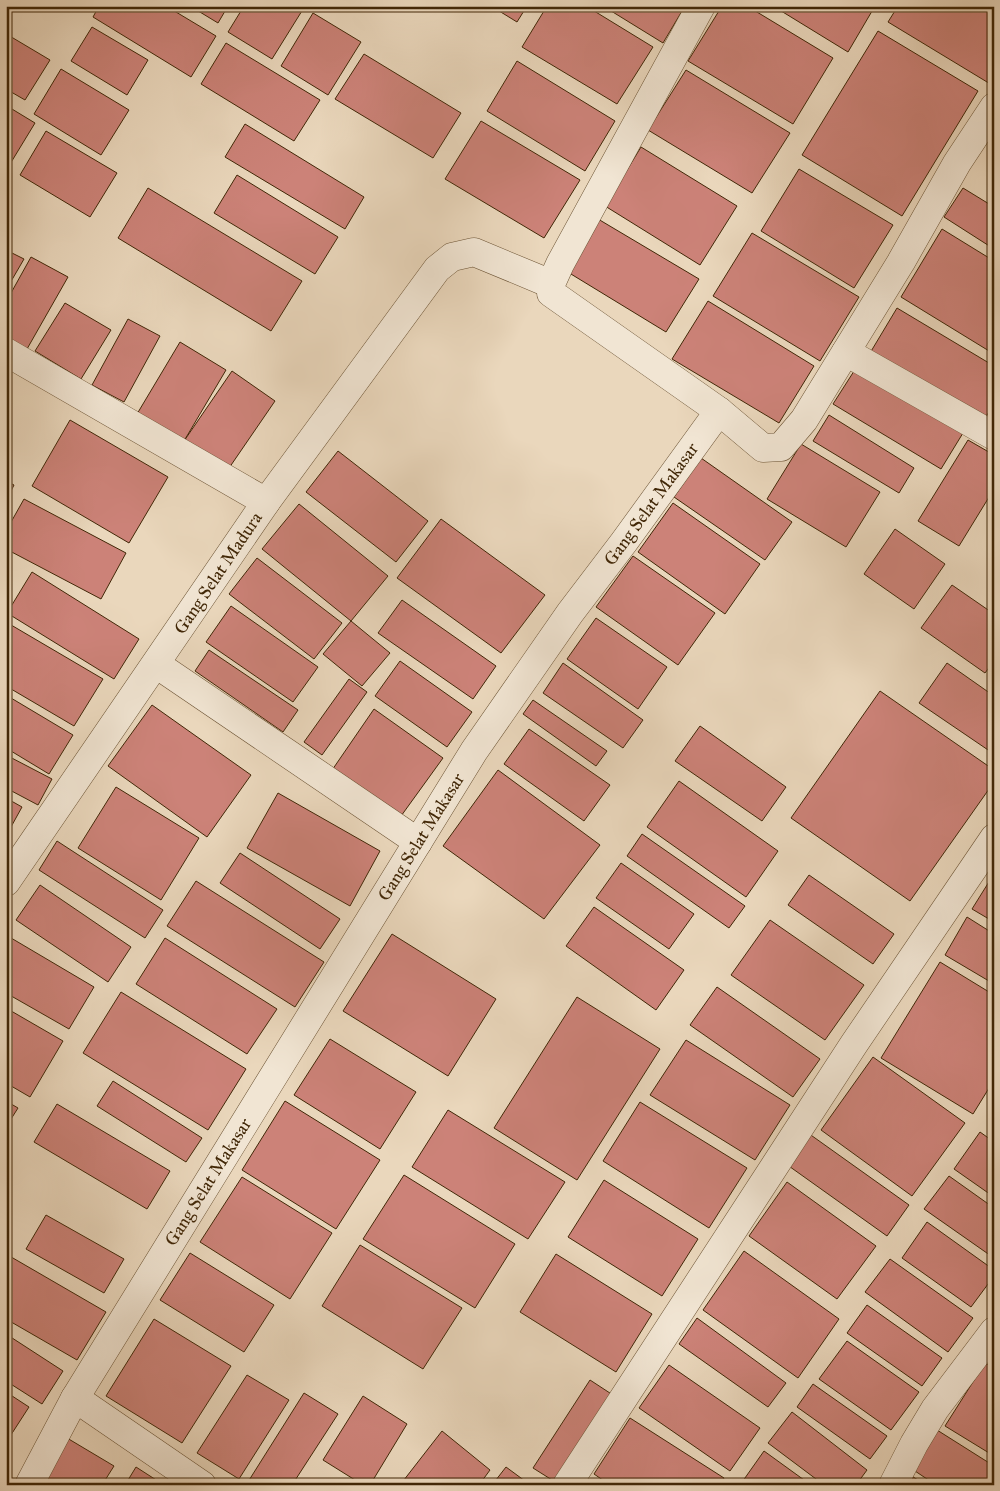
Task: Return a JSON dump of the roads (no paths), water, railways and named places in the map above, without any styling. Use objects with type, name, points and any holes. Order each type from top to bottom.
[{"type":"street","points":[[701,6],[555,274],[551,293],[719,411],[763,448],[781,447],[804,420],[901,262],[957,162],[994,107]]},
{"type":"street","name":"Gang Selat Madura","points":[[6,882],[266,502],[437,269],[452,257],[474,252],[555,274]]},
{"type":"street","points":[[6,352],[266,502]]},
{"type":"street","points":[[846,352],[994,436]]},
{"type":"street","name":"Gang Selat Makasar","points":[[29,1485],[75,1398],[474,751],[570,613],[719,411]]},
{"type":"street","points":[[156,664],[418,842]]},
{"type":"street","points":[[567,1485],[854,1044],[994,838]]},
{"type":"street","points":[[893,1485],[935,1408],[994,1330]]},
{"type":"street","points":[[75,1398],[202,1485]]}]
